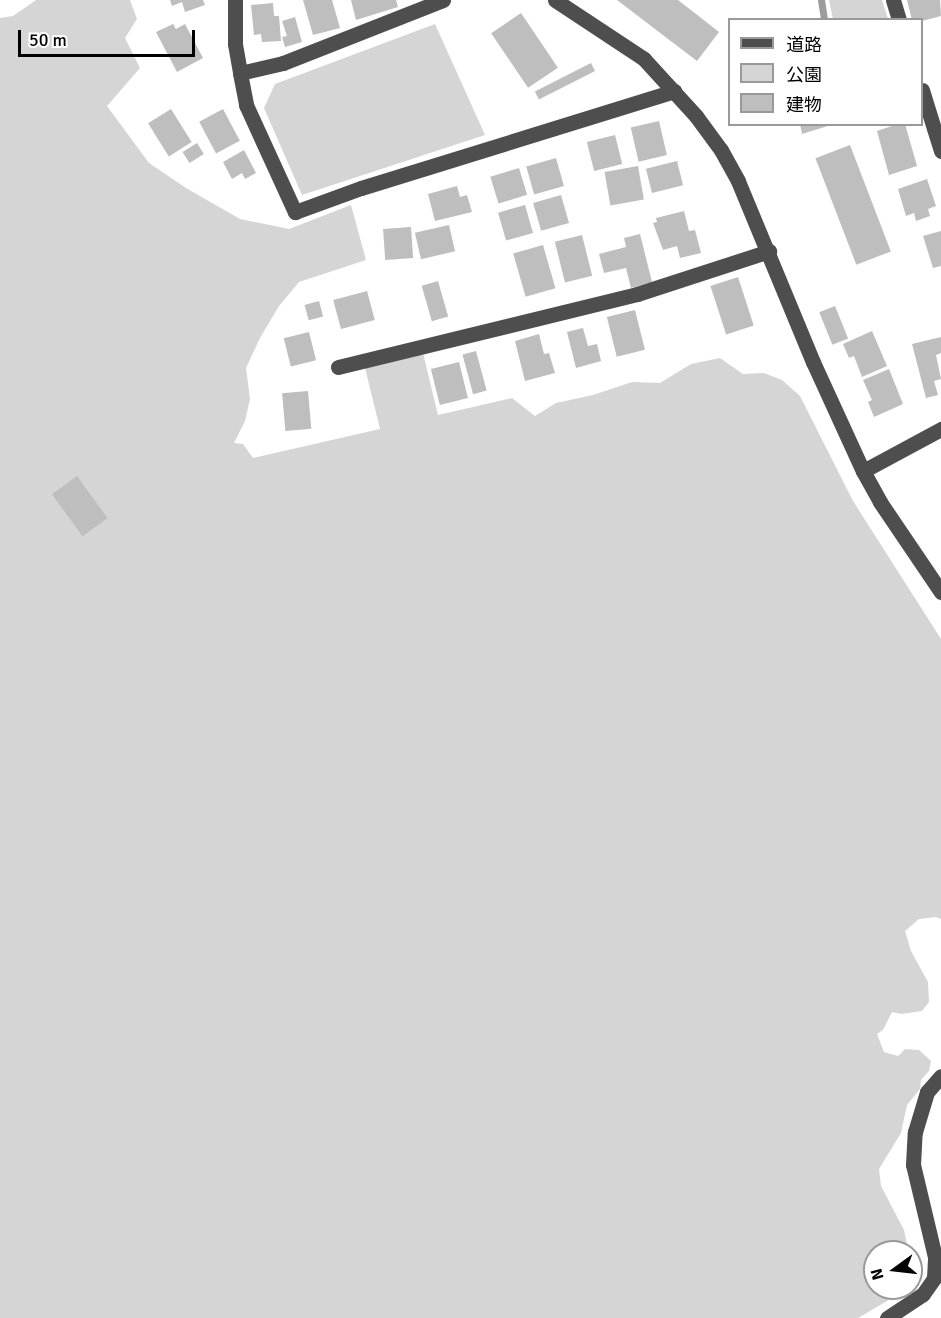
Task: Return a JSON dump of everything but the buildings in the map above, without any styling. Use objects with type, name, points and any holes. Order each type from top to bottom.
[{"type":"street","points":[[235,0],[235,44],[246,105],[295,212],[372,185],[674,91]]},
{"type":"street","points":[[240,73],[283,63],[443,0]]},
{"type":"street","points":[[555,0],[644,59],[674,91],[721,150],[738,181],[769,251],[813,362],[863,471],[893,521],[941,592]]},
{"type":"street","points":[[893,0],[898,18]]},
{"type":"street","points":[[923,96],[940,144]]},
{"type":"street","points":[[338,368],[637,294],[769,251]]},
{"type":"street","points":[[863,471],[941,429]]},
{"type":"street","points":[[887,1318],[923,1294],[937,1279],[935,1257],[913,1165],[915,1132],[927,1092],[941,1076]]},
{"type":"green space","points":[[36,0],[130,0],[137,19],[125,38],[140,68],[107,106],[149,163],[186,188],[240,219],[289,229],[351,205],[366,260],[299,282],[279,306],[246,368],[250,399],[245,421],[234,443],[243,444],[253,458],[380,429],[365,368],[423,353],[438,415],[512,398],[535,416],[556,403],[593,395],[632,382],[660,383],[691,364],[720,358],[743,374],[764,373],[782,380],[800,396],[853,501],[941,639],[941,919],[936,917],[919,919],[905,931],[911,951],[928,982],[929,1002],[922,1011],[901,1014],[892,1012],[883,1030],[877,1034],[884,1052],[898,1056],[905,1049],[919,1050],[931,1061],[929,1071],[921,1080],[920,1089],[907,1105],[901,1133],[879,1169],[881,1186],[904,1230],[906,1240],[863,1240],[863,1300],[887,1301],[858,1318],[0,1318],[0,18],[13,16]]},
{"type":"green space","points":[[829,0],[882,0],[888,18],[833,18]]},
{"type":"green space","points":[[435,24],[485,135],[302,195],[264,108],[275,84]]},
{"type":"waterway","points":[[821,0],[824,18]]}]
